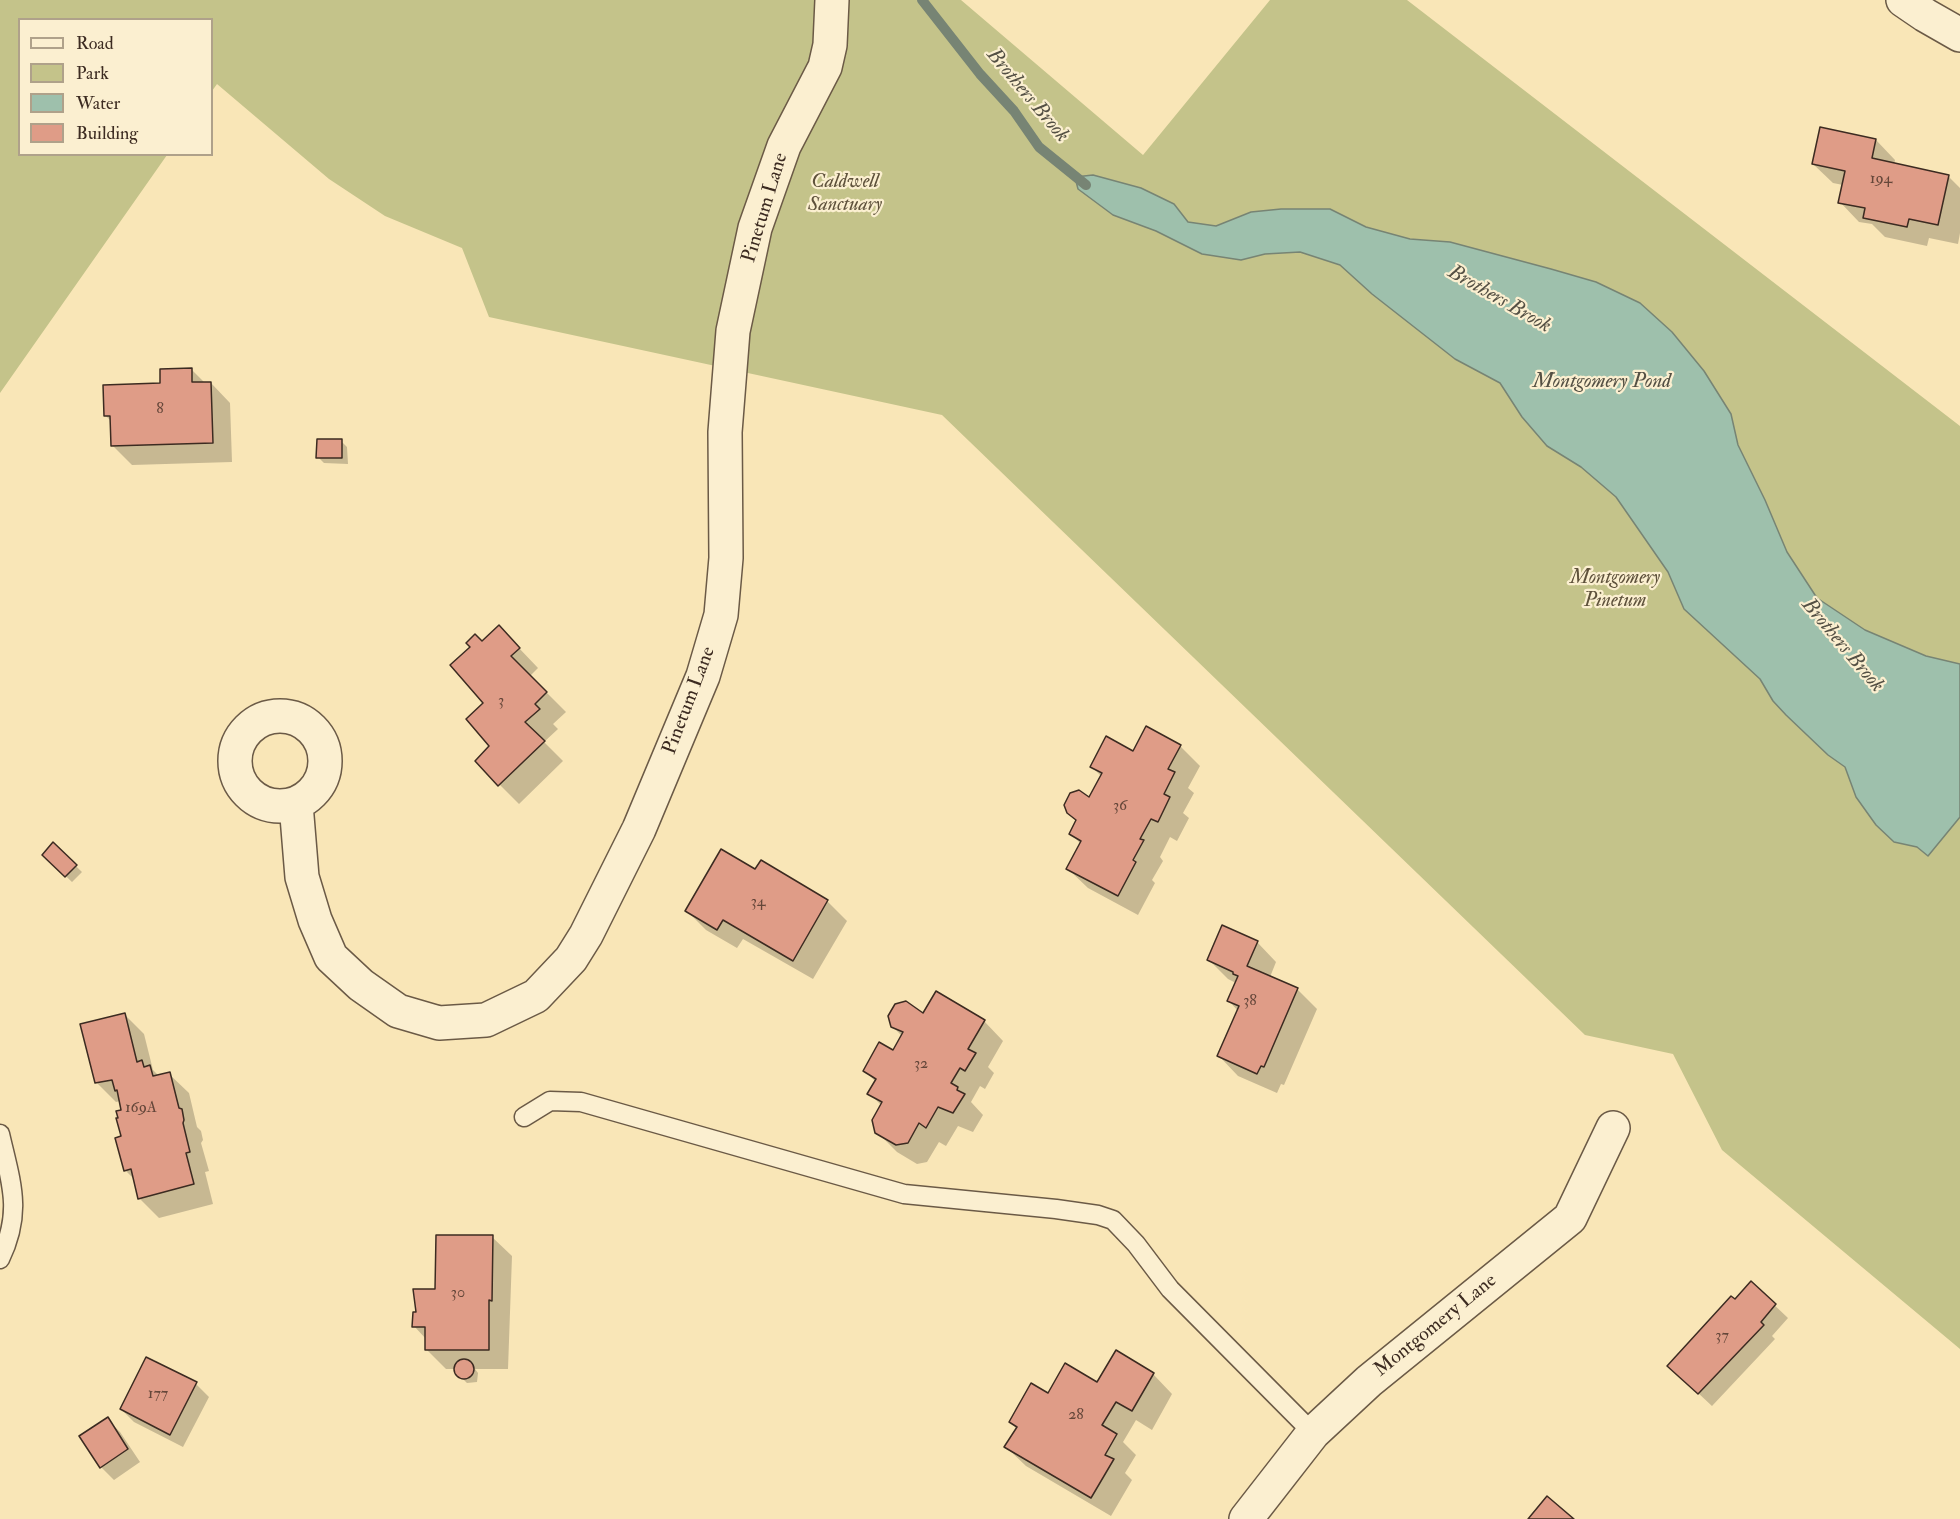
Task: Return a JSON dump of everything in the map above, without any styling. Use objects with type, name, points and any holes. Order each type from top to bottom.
[{"type":"street","name":"Pinetum Lane","points":[[296,804],[302,876],[315,920],[331,957],[361,985],[398,1011],[439,1023],[486,1020],[536,996],[571,959],[586,935],[639,829],[703,676],[721,615],[726,558],[725,432],[733,331],[755,228],[784,146],[825,67],[830,45],[832,0]]},
{"type":"street","points":[[1903,0],[1960,35]]},
{"type":"street","name":"Montgomery Lane","points":[[1246,1519],[1313,1432],[1369,1381],[1570,1218],[1613,1128]]},
{"type":"lane","points":[[524,1117],[550,1101],[581,1102],[903,1194],[1056,1209],[1098,1215],[1113,1220],[1136,1245],[1170,1289],[1313,1432]]},
{"type":"lane","points":[[0,1134],[12,1186],[13,1217],[10,1239],[0,1258]]},
{"type":"green space","name":"Montgomery Pinetum","points":[[0,0],[961,0],[1143,155],[1270,0],[1407,0],[1960,426],[1960,1349],[1722,1150],[1673,1054],[1585,1035],[942,415],[489,317],[462,248],[385,216],[329,179],[217,84],[213,90],[213,18],[18,18],[18,156],[166,156],[0,393]]},
{"type":"water","name":"Montgomery Pond","points":[[1093,175],[1141,188],[1174,204],[1188,222],[1216,226],[1251,212],[1281,209],[1330,209],[1366,227],[1410,239],[1450,242],[1596,282],[1640,303],[1672,332],[1704,371],[1731,414],[1738,445],[1787,552],[1817,598],[1865,630],[1926,656],[1960,664],[1960,817],[1928,856],[1917,847],[1894,842],[1876,825],[1856,797],[1845,767],[1828,755],[1786,715],[1773,701],[1760,679],[1684,609],[1668,572],[1616,497],[1581,467],[1547,446],[1522,417],[1500,383],[1455,359],[1372,294],[1340,265],[1300,252],[1265,254],[1241,260],[1202,254],[1156,231],[1113,215],[1078,189],[1075,177]]},
{"type":"building","points":[[1820,127],[1876,139],[1872,158],[1949,175],[1938,225],[1909,219],[1907,227],[1863,218],[1865,208],[1838,203],[1845,171],[1812,164]]},
{"type":"building","points":[[192,368],[192,382],[211,382],[213,443],[111,446],[110,416],[104,416],[103,385],[160,383],[160,369]]},
{"type":"building","points":[[317,439],[342,439],[342,458],[316,458]]},
{"type":"building","points":[[499,625],[520,648],[511,656],[547,692],[535,704],[540,709],[525,722],[545,741],[498,786],[475,761],[489,746],[466,719],[483,703],[450,665],[470,647],[466,643],[475,634],[482,641]]},
{"type":"building","points":[[1146,726],[1181,745],[1168,769],[1175,772],[1164,794],[1170,797],[1158,822],[1151,819],[1140,839],[1144,840],[1133,860],[1136,862],[1118,896],[1066,869],[1081,841],[1069,834],[1076,820],[1067,813],[1064,805],[1070,793],[1079,790],[1089,797],[1102,773],[1090,767],[1106,736],[1133,751]]},
{"type":"building","points":[[53,842],[77,865],[65,877],[42,855]]},
{"type":"building","points":[[721,849],[755,869],[761,860],[828,900],[793,961],[723,920],[717,930],[685,911]]},
{"type":"building","points":[[1222,925],[1258,941],[1247,966],[1298,988],[1264,1067],[1261,1066],[1257,1074],[1217,1056],[1239,1006],[1227,1001],[1238,976],[1207,960]]},
{"type":"building","points":[[936,991],[985,1020],[968,1049],[976,1053],[965,1071],[960,1068],[951,1083],[965,1094],[953,1113],[938,1107],[926,1128],[919,1123],[908,1143],[896,1145],[875,1133],[872,1120],[882,1102],[867,1094],[876,1079],[863,1071],[879,1042],[893,1050],[903,1032],[891,1027],[888,1016],[895,1004],[906,1001],[923,1013]]},
{"type":"building","points":[[125,1013],[137,1062],[142,1060],[144,1067],[150,1065],[153,1076],[170,1072],[179,1108],[182,1109],[190,1152],[186,1153],[194,1184],[138,1199],[131,1169],[124,1171],[115,1138],[121,1136],[116,1118],[118,1118],[116,1111],[121,1110],[117,1090],[115,1091],[112,1080],[95,1083],[80,1024]]},
{"type":"building","points":[[436,1235],[493,1235],[489,1350],[425,1350],[425,1327],[412,1327],[413,1312],[416,1312],[413,1289],[435,1289]]},
{"type":"building","points":[[1751,1281],[1776,1304],[1761,1322],[1764,1325],[1698,1394],[1667,1366],[1731,1296],[1735,1299]]},
{"type":"building","points":[[1116,1350],[1154,1373],[1132,1411],[1116,1402],[1102,1425],[1117,1434],[1105,1455],[1114,1459],[1091,1498],[1004,1447],[1017,1427],[1009,1422],[1031,1383],[1048,1393],[1065,1363],[1097,1382]]},
{"type":"building","points":[[146,1357],[197,1382],[170,1435],[120,1409]]},
{"type":"building","points":[[464,1359],[471,1362],[474,1369],[471,1376],[464,1379],[457,1376],[454,1369],[457,1362]]},
{"type":"building","points":[[108,1417],[128,1449],[100,1468],[79,1436]]},
{"type":"building","points":[[1547,1496],[1574,1519],[1528,1519]]},
{"type":"waterway","name":"Brothers Brook","points":[[922,0],[980,74],[1014,111],[1039,147],[1086,185]]},
{"type":"park label","name":"Caldwell Sanctuary","points":[[845,194]]}]
